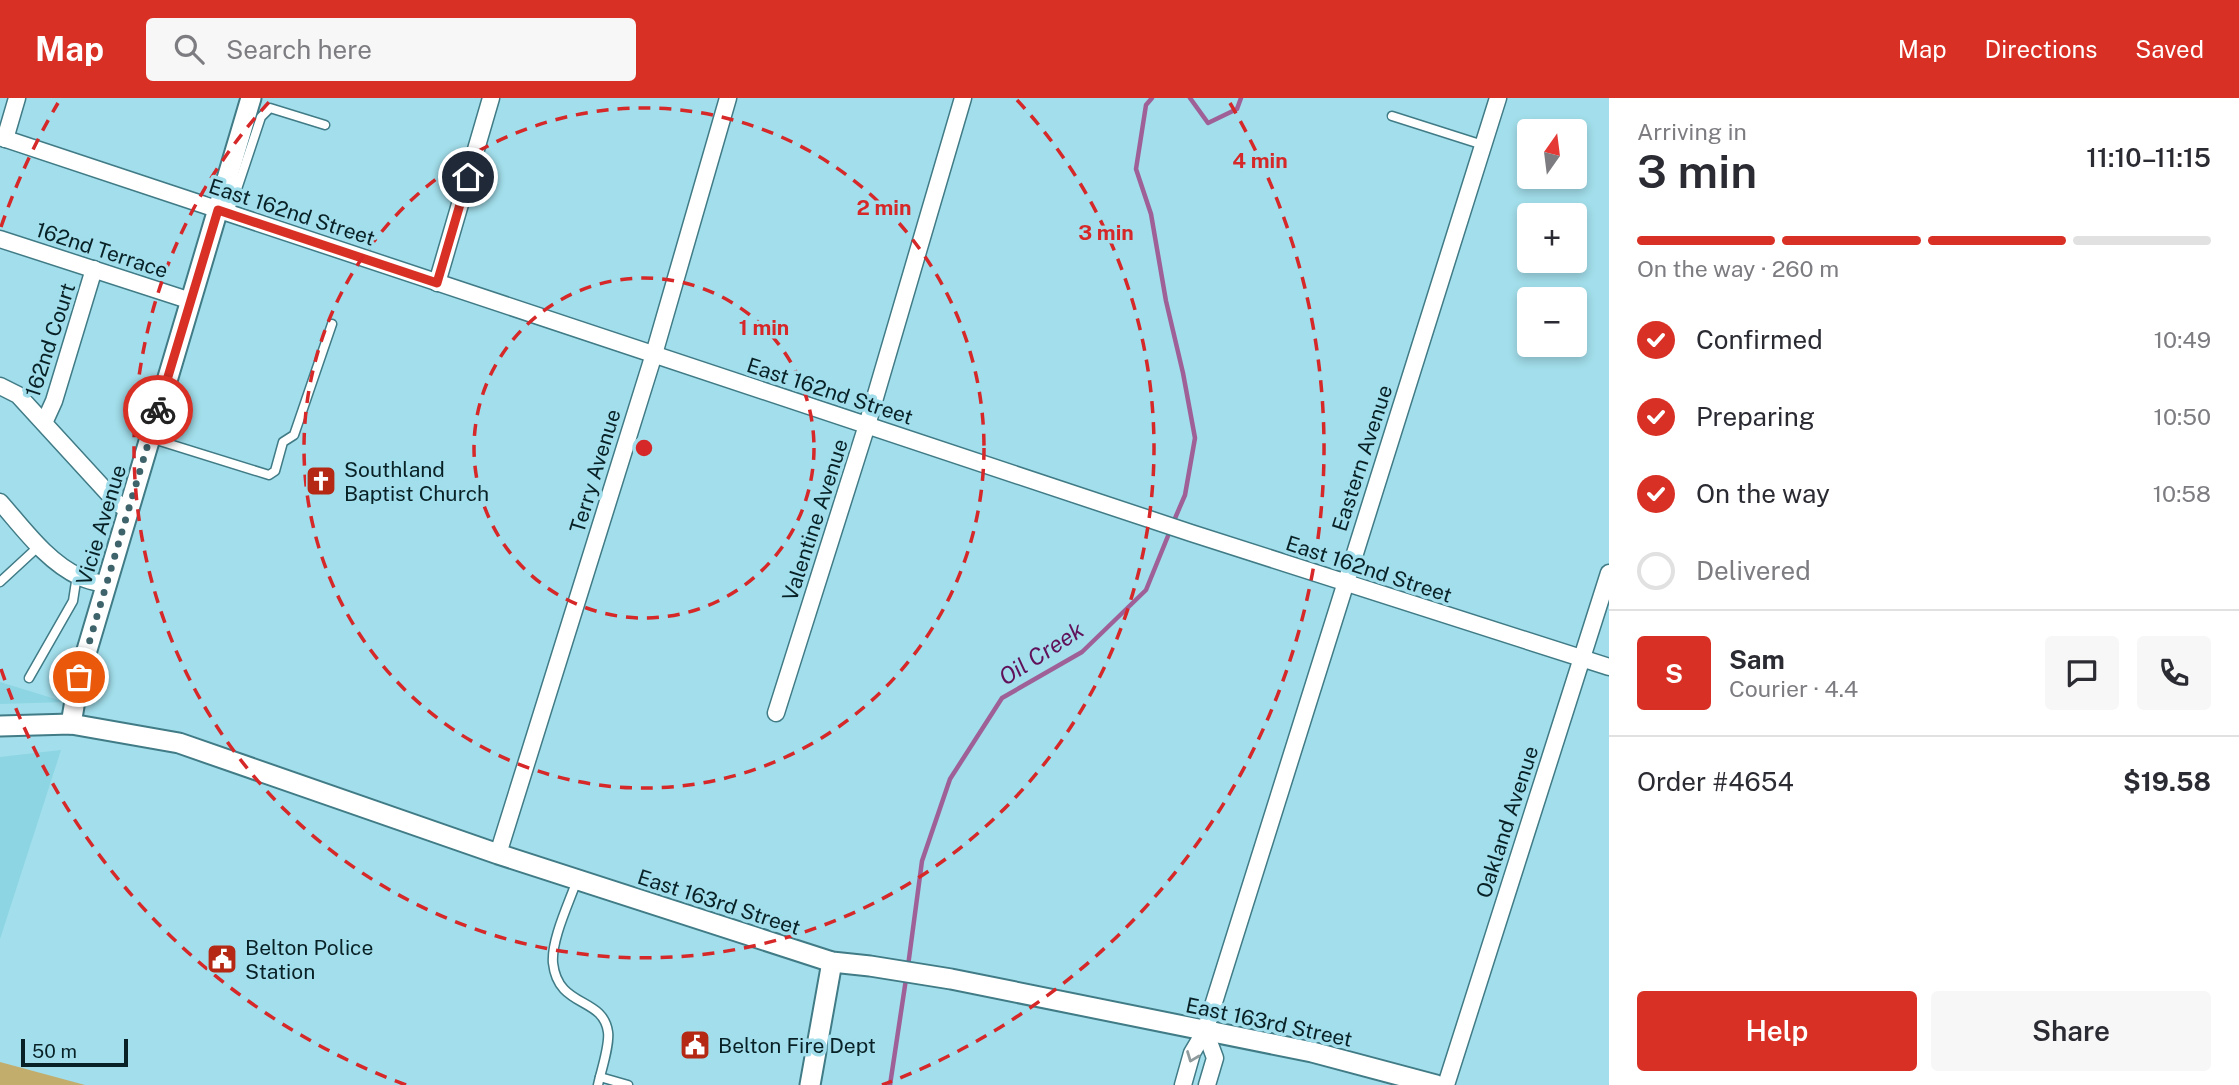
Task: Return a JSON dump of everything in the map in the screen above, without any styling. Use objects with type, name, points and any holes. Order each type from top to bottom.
[{"type":"street","points":[[2,138],[17,98]]},
{"type":"street","name":"Vicie Avenue","points":[[71,724],[79,677],[191,301],[224,211],[251,98]]},
{"type":"street","points":[[437,283],[491,98]]},
{"type":"street","name":"Terry Avenue","points":[[498,855],[654,354],[728,98]]},
{"type":"street","name":"Valentine Avenue","points":[[776,713],[867,425],[963,98]]},
{"type":"street","name":"Eastern Avenue","points":[[1183,1085],[1192,1053],[1205,1031],[1498,98]]},
{"type":"street","name":"East 162nd Street","points":[[2,138],[1191,533],[1609,667]]},
{"type":"street","name":"162nd Terrace","points":[[0,239],[191,301]]},
{"type":"street","name":"162nd Court","points":[[44,423],[54,401],[94,270]]},
{"type":"street","points":[[0,386],[18,395],[117,503],[128,510]]},
{"type":"street","points":[[0,502],[62,566],[77,575],[106,585]]},
{"type":"street","name":"Oakland Avenue","points":[[1446,1085],[1609,573]]},
{"type":"street","name":"East 163rd Street","points":[[0,726],[71,724],[179,743],[498,855],[832,962],[951,979],[1312,1052],[1436,1085]]},
{"type":"street","points":[[810,1085],[832,962]]},
{"type":"street","points":[[1205,1031],[1215,1058],[1207,1085]]},
{"type":"lane","points":[[224,211],[261,117],[270,108],[325,125]]},
{"type":"lane","points":[[1392,116],[1483,145]]},
{"type":"lane","points":[[150,438],[269,475],[275,471],[283,442],[294,435],[332,324]]},
{"type":"lane","points":[[0,582],[40,546]]},
{"type":"lane","points":[[29,678],[73,601],[77,575]]},
{"type":"lane","points":[[577,880],[554,947],[553,961],[558,982],[564,992],[596,1010],[604,1019],[609,1033],[599,1081],[628,1085]]},
{"type":"shaded area","points":[[0,682],[65,702],[0,704]]},
{"type":"shaded area","points":[[61,750],[0,939],[0,757]]},
{"type":"shaded area","points":[[0,1062],[85,1085],[0,1085]]},
{"type":"waterway","name":"Oil Creek","points":[[1152,98],[1146,105],[1136,169],[1151,214],[1195,438],[1185,495],[1173,523]]},
{"type":"waterway","name":"Oil Creek","points":[[1190,98],[1208,123],[1237,109],[1241,98]]},
{"type":"waterway","name":"Oil Creek","points":[[908,966],[922,861],[950,779],[1002,698],[1082,652],[1146,590],[1170,531]]},
{"type":"waterway","name":"Oil Creek","points":[[890,1085],[906,979]]},
{"type":"way so far","points":[[79,677],[158,410]]},
{"type":"place","name":"Southland Baptist Church","points":[[321,481]]},
{"type":"place","name":"Belton Police Station","points":[[222,959]]},
{"type":"place","name":"Belton Fire Dept","points":[[695,1045]]},
{"type":"route","points":[[158,410],[218,210],[437,283],[468,177]]}]
